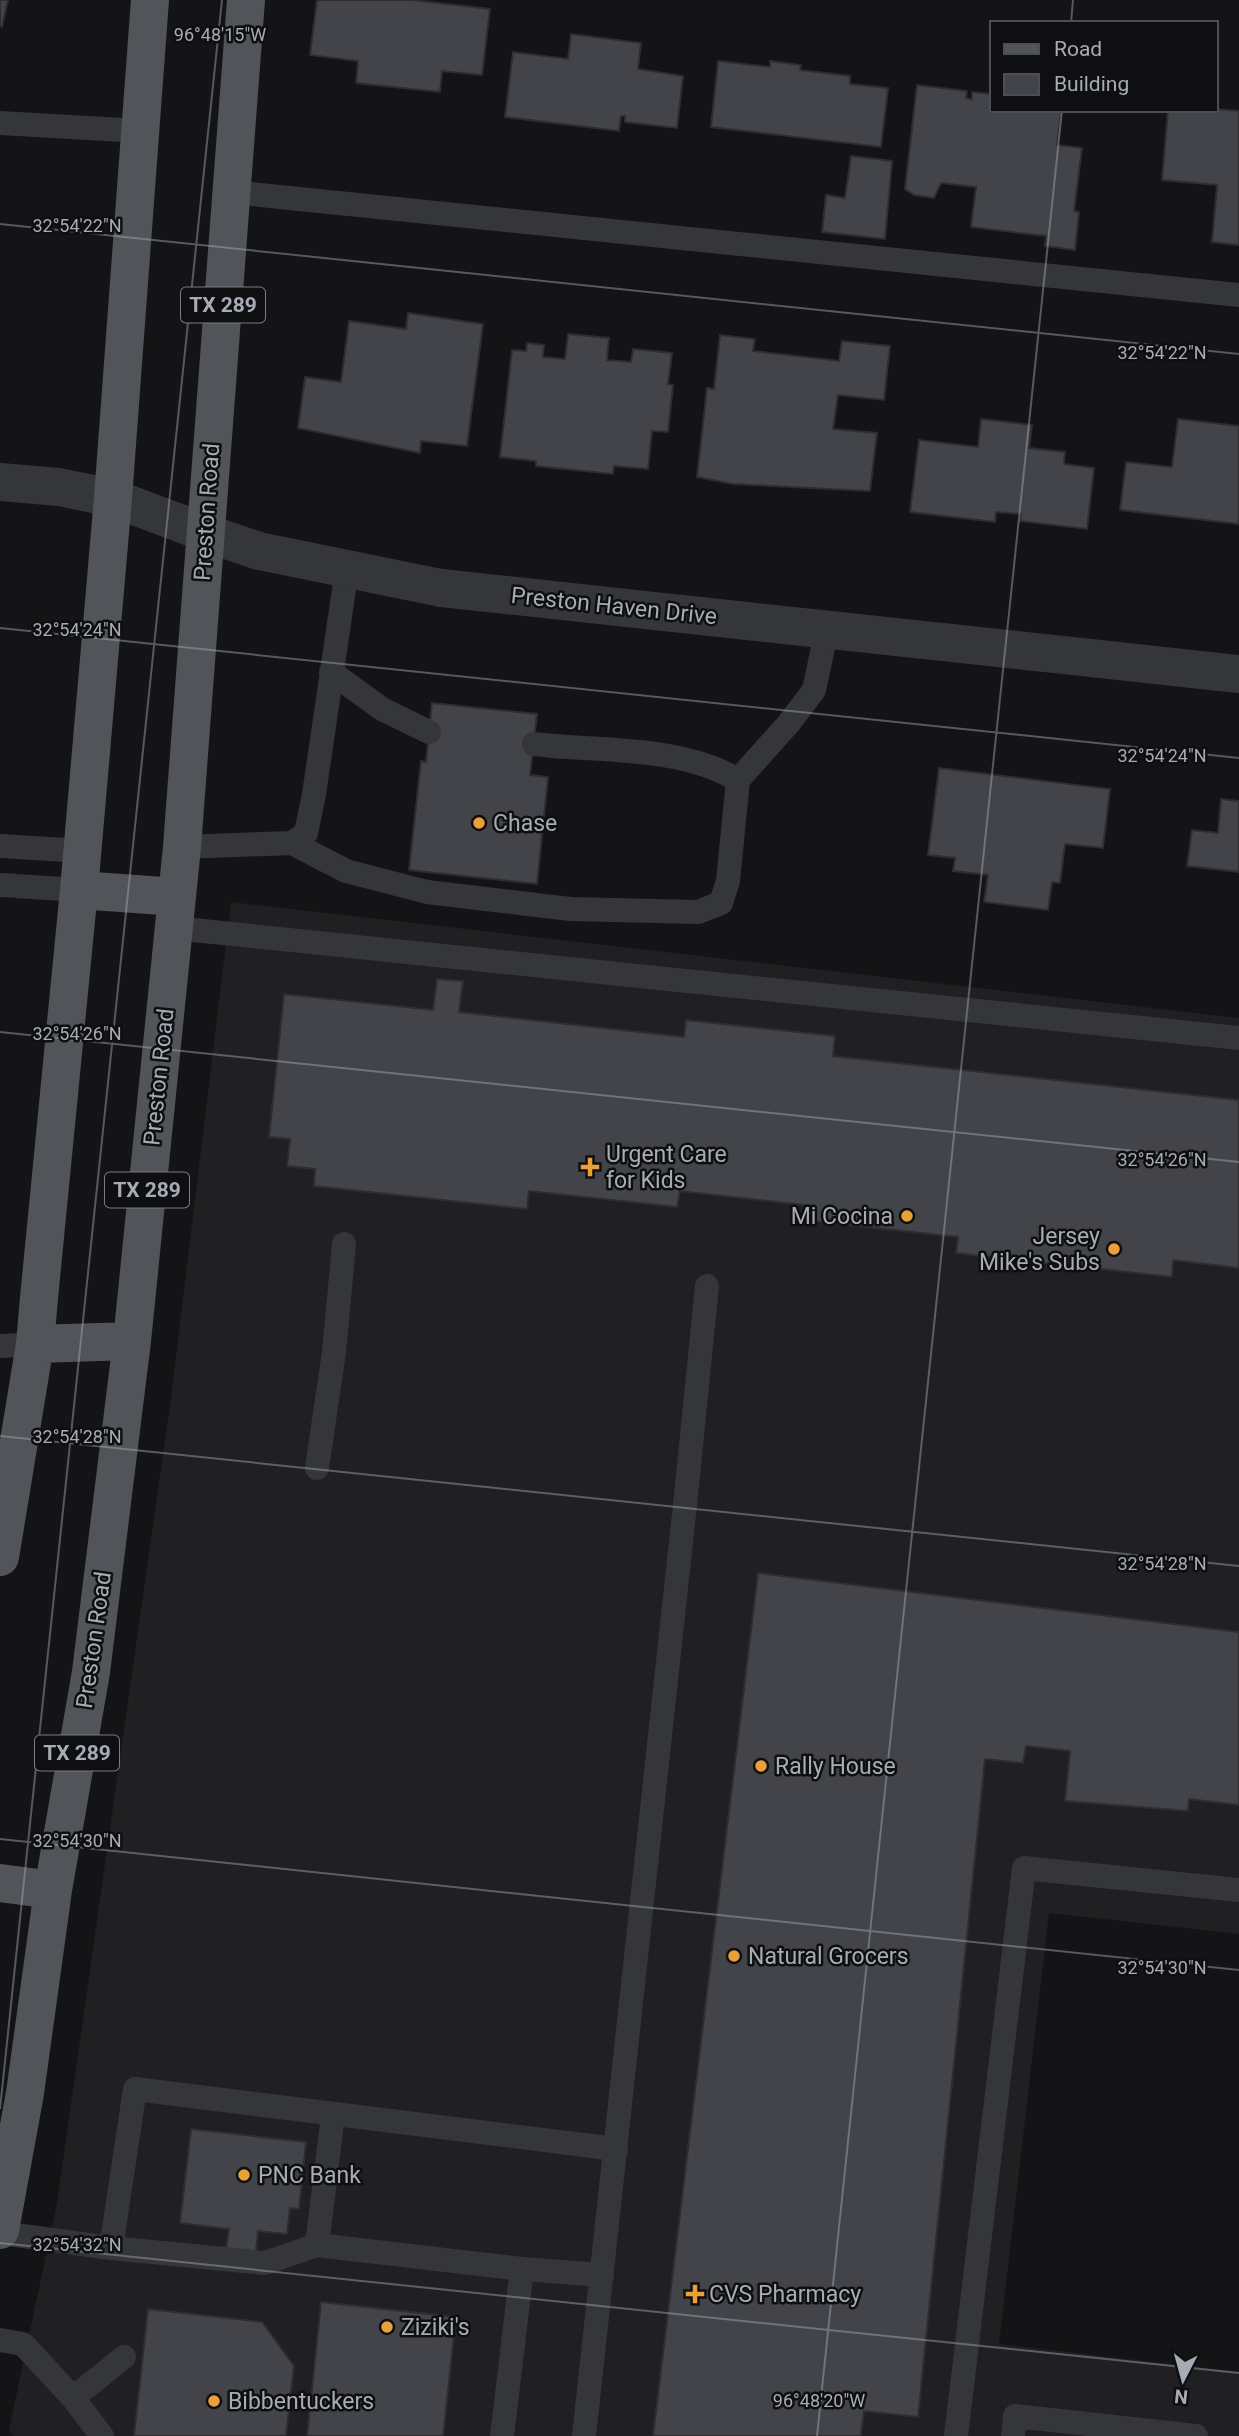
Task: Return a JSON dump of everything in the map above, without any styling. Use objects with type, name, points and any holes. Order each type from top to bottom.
[{"type":"main road","points":[[0,1557],[17,1345],[79,890],[113,498],[150,0]]},
{"type":"main road","name":"Preston Road","points":[[0,2231],[24,2093],[53,1891],[91,1672],[132,1340],[183,847],[246,0]]},
{"type":"main road","points":[[79,890],[176,913]]},
{"type":"main road","points":[[17,1345],[132,1340]]},
{"type":"main road","points":[[0,1883],[53,1891]]},
{"type":"street","name":"Preston Haven Drive","points":[[0,482],[59,487],[113,498],[259,551],[442,588],[1239,674]]},
{"type":"lane","points":[[0,123],[140,131]]},
{"type":"lane","points":[[231,192],[1239,295]]},
{"type":"lane","points":[[292,844],[306,833],[347,569]]},
{"type":"lane","points":[[183,847],[292,844],[346,871],[427,892],[570,909],[698,912],[721,903],[728,881],[738,780],[789,723],[814,690],[827,629]]},
{"type":"lane","points":[[331,672],[382,709],[429,732]]},
{"type":"lane","points":[[534,744],[656,754],[717,767],[738,780]]},
{"type":"lane","points":[[0,846],[82,851]]},
{"type":"lane","points":[[0,885],[79,890]]},
{"type":"lane","points":[[176,913],[1239,1038]]},
{"type":"lane","points":[[317,1468],[334,1352],[344,1244]]},
{"type":"lane","points":[[584,2436],[707,1286]]},
{"type":"lane","points":[[956,2436],[1024,1868],[1239,1891]]},
{"type":"lane","points":[[111,2248],[135,2089],[616,2150]]},
{"type":"lane","points":[[317,2245],[332,2115]]},
{"type":"lane","points":[[0,2231],[111,2248],[265,2263],[317,2245],[522,2269],[602,2275]]},
{"type":"lane","points":[[502,2436],[522,2269]]},
{"type":"lane","points":[[0,2340],[23,2344],[73,2398],[102,2436]]},
{"type":"lane","points":[[73,2398],[124,2357]]},
{"type":"lane","points":[[1013,2436],[1015,2416],[1196,2436]]},
{"type":"shaded area","points":[[231,902],[1239,1018],[1239,1934],[1049,1913],[999,2344],[1239,2372],[1239,2436],[14,2436],[9,2430],[57,2203],[171,1398]]},
{"type":"building","points":[[0,0],[8,0],[2,27],[0,26]]},
{"type":"building","points":[[317,0],[412,0],[490,9],[482,75],[442,71],[440,92],[356,83],[358,61],[310,55]]},
{"type":"building","points":[[571,34],[641,43],[638,69],[683,76],[677,128],[625,122],[625,116],[621,116],[619,131],[505,117],[513,52],[568,59]]},
{"type":"building","points":[[718,61],[770,67],[770,61],[801,65],[800,70],[850,76],[850,84],[888,88],[881,147],[711,127]]},
{"type":"building","points":[[917,85],[967,91],[966,98],[972,99],[972,92],[990,94],[990,112],[1061,112],[1057,145],[1082,148],[1074,211],[1079,212],[1075,250],[1045,246],[1046,236],[971,227],[976,187],[941,183],[934,198],[914,195],[905,189]]},
{"type":"building","points":[[1218,109],[1239,111],[1239,245],[1212,242],[1217,185],[1162,180],[1168,112],[1218,112]]},
{"type":"building","points":[[851,156],[892,161],[885,239],[822,232],[826,195],[845,198]]},
{"type":"building","points":[[408,313],[483,324],[467,446],[421,441],[420,453],[298,428],[305,377],[341,382],[349,321],[406,329]]},
{"type":"building","points":[[568,334],[609,338],[607,360],[631,362],[633,349],[672,353],[668,384],[673,385],[668,432],[652,431],[648,469],[614,466],[613,474],[536,466],[536,461],[500,457],[512,350],[526,351],[527,343],[544,345],[543,357],[565,359]]},
{"type":"building","points":[[720,335],[755,339],[753,351],[839,361],[842,341],[890,346],[884,400],[838,395],[833,429],[877,433],[870,491],[733,484],[697,477],[707,388],[714,389]]},
{"type":"building","points":[[981,419],[1032,425],[1029,448],[1065,452],[1064,464],[1094,468],[1087,529],[1020,521],[1021,514],[996,512],[995,522],[910,512],[919,440],[978,447]]},
{"type":"building","points":[[1178,419],[1239,426],[1239,524],[1120,510],[1126,462],[1172,467]]},
{"type":"building","name":"Chase","points":[[432,703],[537,714],[530,775],[548,777],[537,884],[409,870],[421,761],[426,762]]},
{"type":"building","points":[[939,768],[1110,789],[1103,848],[1065,844],[1060,883],[1052,882],[1048,910],[984,902],[988,875],[953,871],[955,858],[928,855]]},
{"type":"building","points":[[1221,799],[1239,801],[1239,872],[1187,866],[1192,830],[1218,833]]},
{"type":"building","points":[[437,979],[463,981],[459,1012],[684,1037],[686,1020],[835,1036],[833,1056],[1239,1100],[1239,1268],[1173,1260],[1172,1277],[956,1253],[958,1237],[811,1221],[813,1206],[680,1191],[677,1207],[529,1191],[527,1209],[314,1186],[315,1169],[287,1166],[290,1139],[269,1137],[284,994],[433,1010]]},
{"type":"building","points":[[758,1573],[1239,1632],[1239,1805],[1189,1799],[1188,1811],[1065,1801],[1070,1751],[1026,1746],[1023,1763],[985,1759],[918,2417],[864,2411],[861,2436],[653,2436]]},
{"type":"building","name":"PNC Bank","points":[[191,2129],[306,2142],[299,2209],[290,2208],[287,2234],[258,2231],[255,2261],[225,2257],[229,2229],[180,2223]]},
{"type":"building","points":[[321,2302],[456,2317],[443,2436],[307,2436]]},
{"type":"building","name":"Bibbentuckers","points":[[148,2309],[262,2322],[294,2366],[286,2436],[134,2436]]},
{"type":"place","name":"Chase","points":[[479,823]]},
{"type":"place","name":"Urgent Care for Kids","points":[[590,1167]]},
{"type":"place","name":"Mi Cocina","points":[[907,1216]]},
{"type":"place","name":"Jersey Mike's Subs","points":[[1114,1249]]},
{"type":"place","name":"Rally House","points":[[761,1766]]},
{"type":"place","name":"Natural Grocers","points":[[734,1956]]},
{"type":"place","name":"PNC Bank","points":[[244,2175]]},
{"type":"place","name":"CVS Pharmacy","points":[[695,2294]]},
{"type":"place","name":"Ziziki's","points":[[387,2327]]},
{"type":"place","name":"Bibbentuckers","points":[[214,2401]]}]
